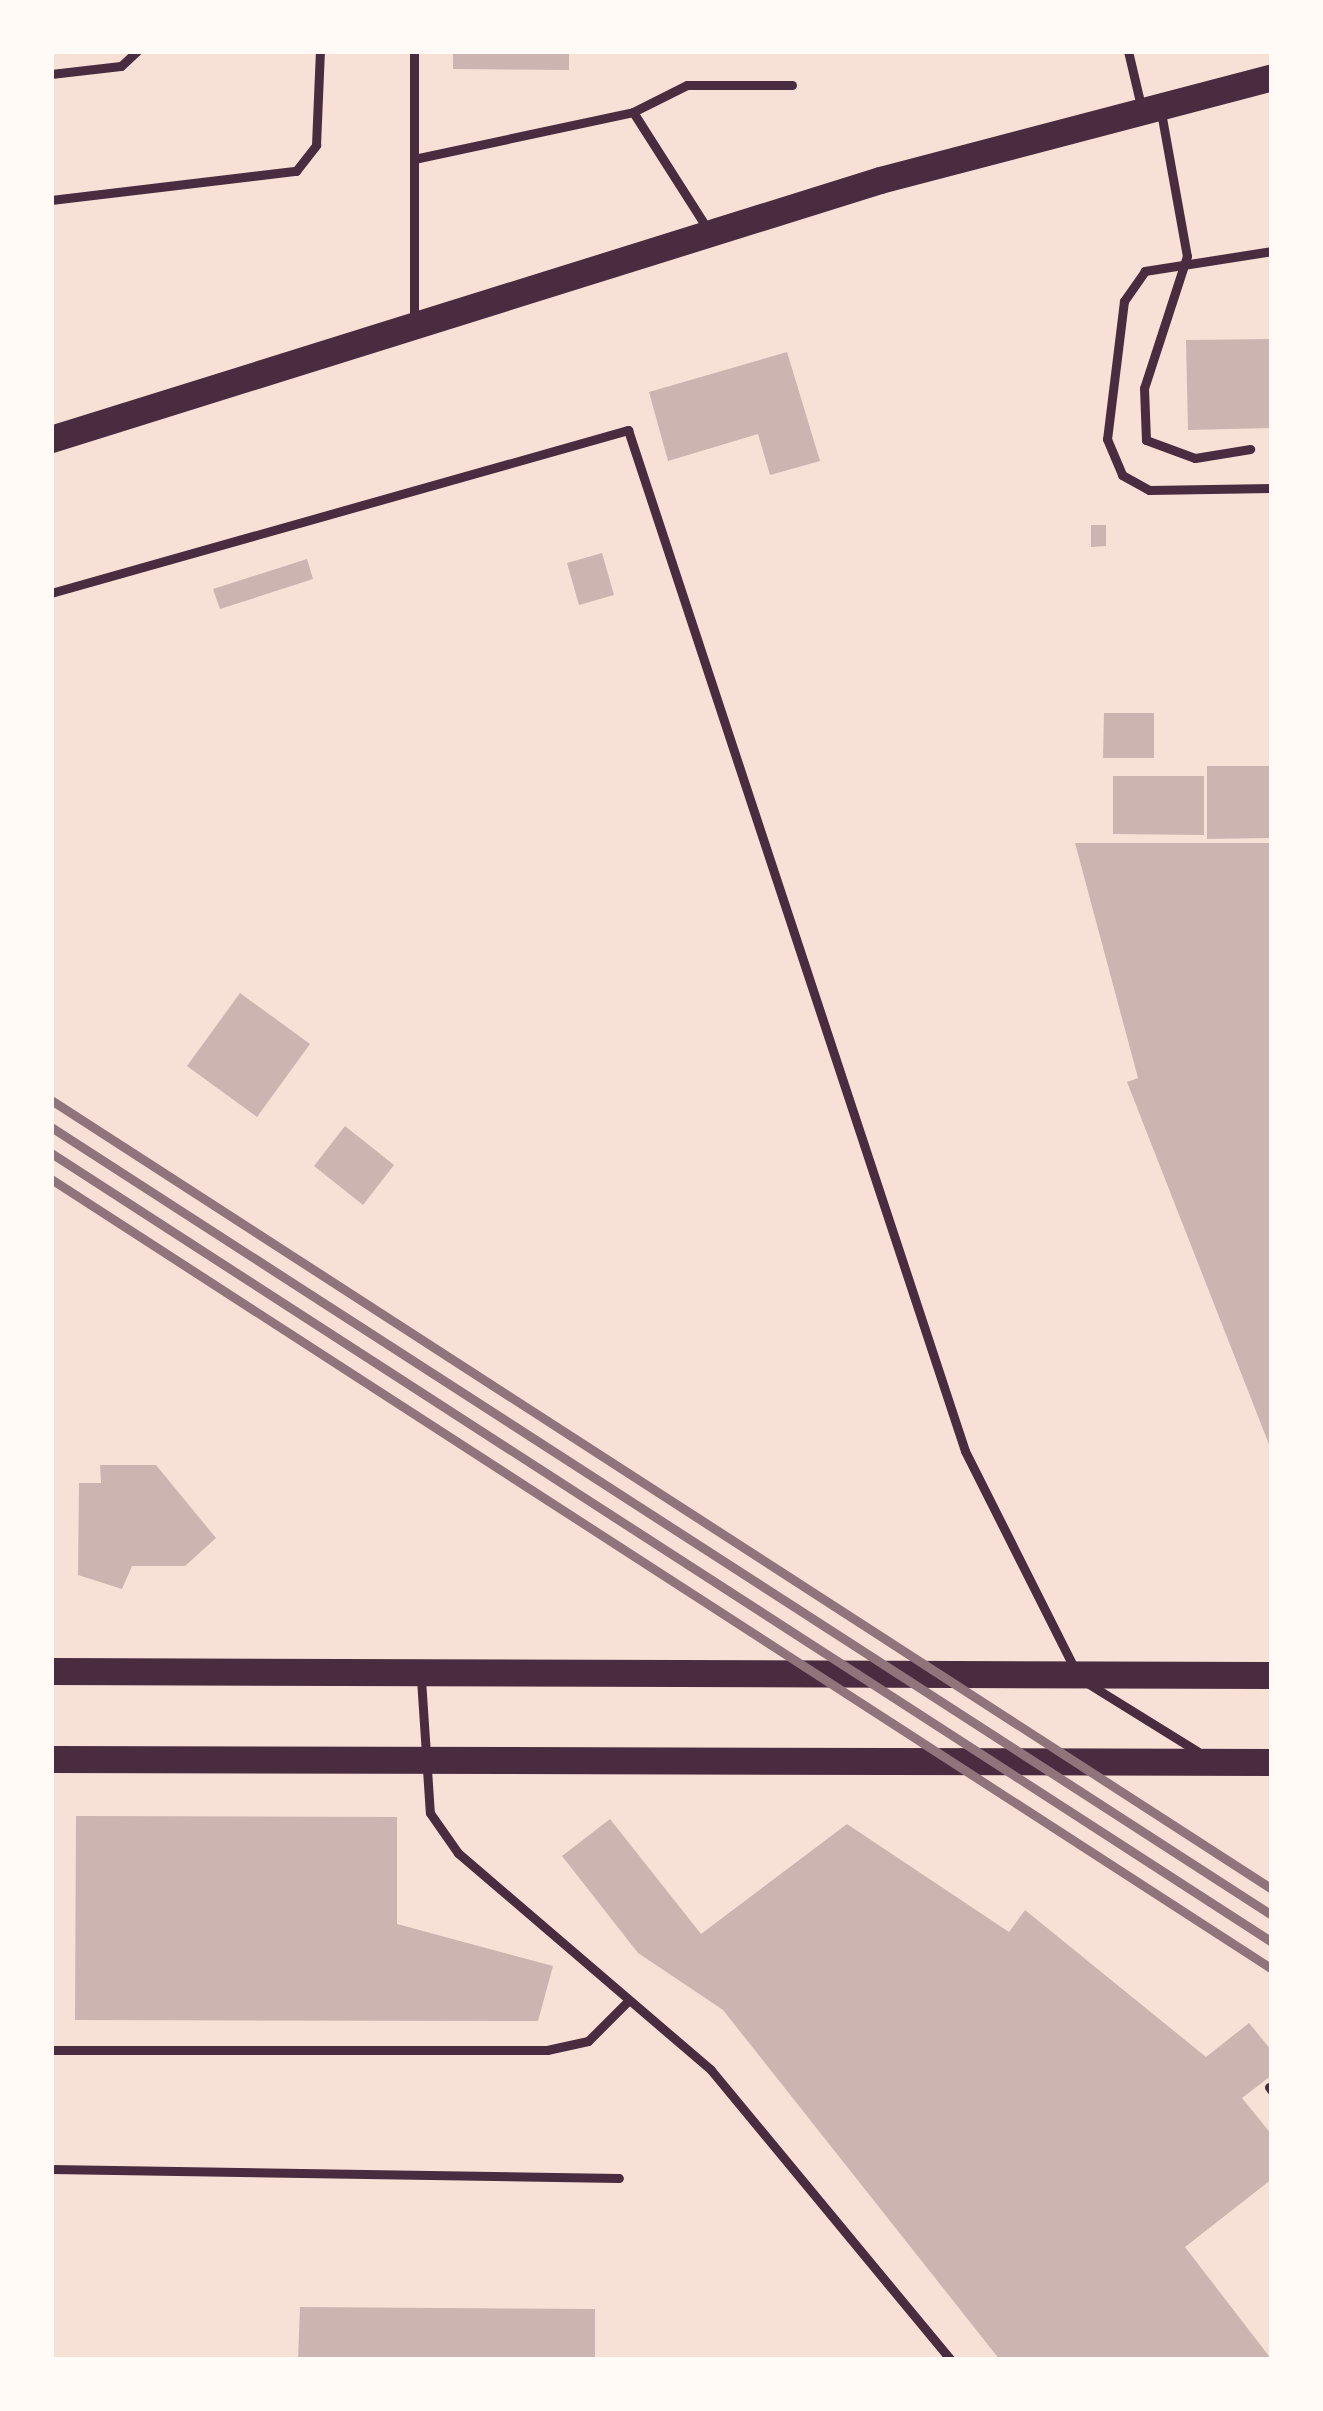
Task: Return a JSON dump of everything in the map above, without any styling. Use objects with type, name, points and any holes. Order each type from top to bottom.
[{"type":"main road","points":[[51,439],[710,233],[1272,77]]},
{"type":"main road","points":[[51,1671],[1272,1675]]},
{"type":"main road","points":[[51,1759],[1272,1762]]},
{"type":"lane","points":[[51,74],[121,66],[137,51]]},
{"type":"lane","points":[[51,200],[296,171],[316,145],[320,51]]},
{"type":"lane","points":[[414,326],[415,51]]},
{"type":"lane","points":[[1128,51],[1151,109],[1187,256],[1144,388],[1146,440],[1195,458],[1250,449]]},
{"type":"lane","points":[[414,159],[633,112],[687,85],[792,85]]},
{"type":"lane","points":[[633,112],[710,233]]},
{"type":"lane","points":[[1272,251],[1187,256],[1145,271],[1124,301],[1107,439],[1122,475],[1149,490],[1272,488]]},
{"type":"lane","points":[[51,592],[628,430],[965,1450],[1077,1676],[1218,1762]]},
{"type":"lane","points":[[421,1674],[421,1761],[430,1813],[458,1853],[711,2071],[951,2360]]},
{"type":"lane","points":[[51,2050],[547,2050],[588,2041],[626,2002]]},
{"type":"lane","points":[[51,2169],[619,2178]]},
{"type":"building","points":[[453,51],[569,51],[569,70],[453,69]]},
{"type":"building","points":[[1272,339],[1272,428],[1188,430],[1186,340]]},
{"type":"building","points":[[787,352],[820,461],[770,475],[758,434],[668,461],[649,392]]},
{"type":"building","points":[[1091,525],[1106,525],[1106,546],[1091,547]]},
{"type":"building","points":[[602,553],[614,595],[579,605],[567,563]]},
{"type":"building","points":[[307,559],[313,579],[220,609],[213,589]]},
{"type":"building","points":[[1104,713],[1154,713],[1154,758],[1103,758]]},
{"type":"building","points":[[1207,766],[1272,766],[1272,838],[1207,839]]},
{"type":"building","points":[[1113,776],[1204,776],[1204,835],[1113,834]]},
{"type":"building","points":[[1075,843],[1270,843],[1272,1452],[1127,1082],[1138,1078]]},
{"type":"building","points":[[240,993],[310,1044],[257,1117],[187,1066]]},
{"type":"building","points":[[345,1126],[394,1165],[363,1205],[314,1166]]},
{"type":"building","points":[[100,1465],[156,1465],[216,1538],[185,1566],[132,1566],[122,1589],[78,1575],[79,1483],[101,1483]]},
{"type":"building","points":[[76,1816],[397,1817],[397,1924],[553,1966],[538,2021],[75,2020]]},
{"type":"building","points":[[610,1819],[701,1934],[847,1824],[1009,1932],[1025,1910],[1206,2057],[1249,2023],[1272,2051],[1272,2075],[1242,2098],[1272,2135],[1272,2179],[1185,2247],[1272,2360],[1000,2360],[723,2010],[638,1953],[562,1856]]},
{"type":"building","points":[[300,2307],[595,2309],[595,2360],[298,2360]]},
{"type":"railway","points":[[51,1100],[1272,1889]]},
{"type":"railway","points":[[51,1127],[1272,1915]]},
{"type":"railway","points":[[51,1153],[1272,1942]]},
{"type":"railway","points":[[51,1179],[1272,1969]]}]
